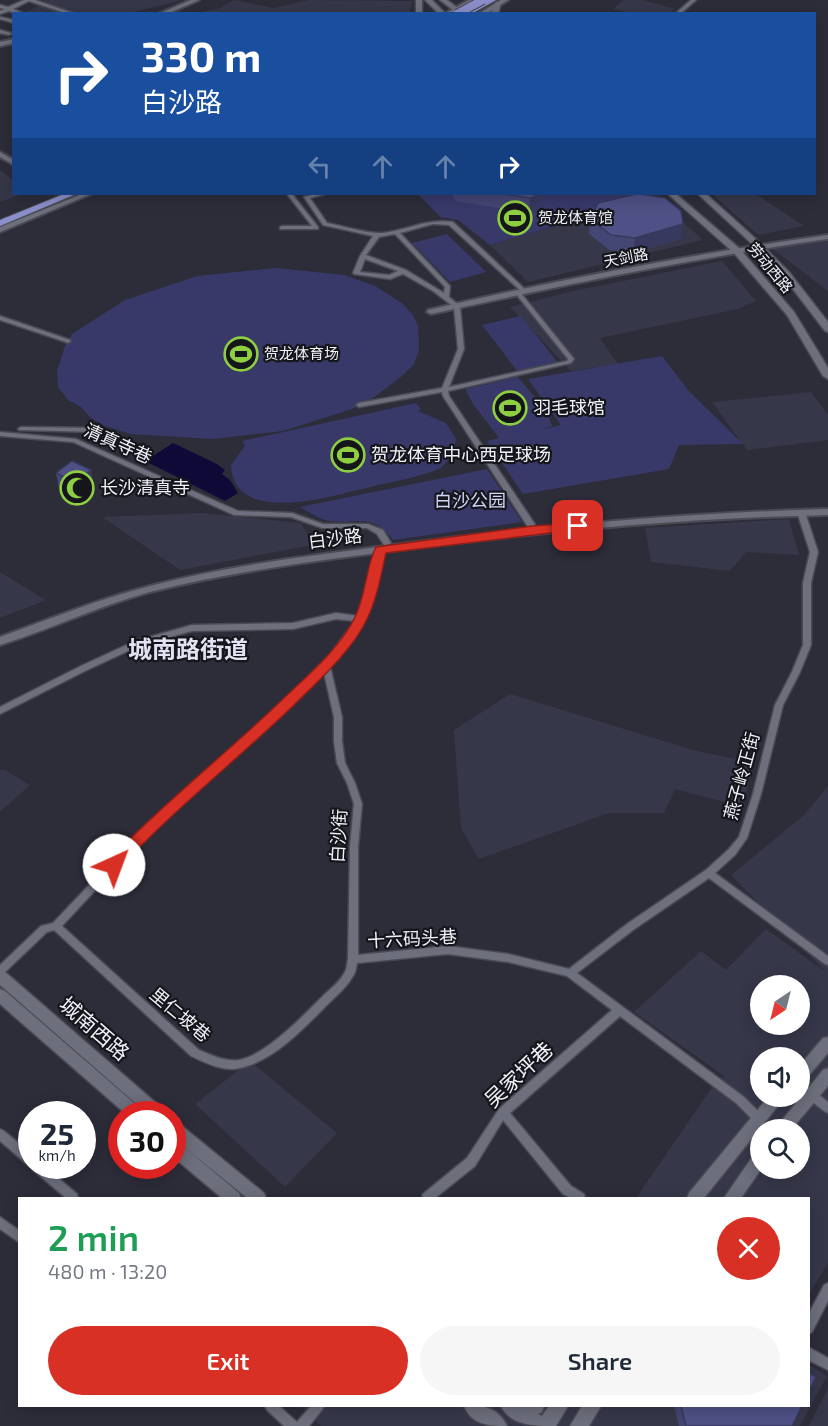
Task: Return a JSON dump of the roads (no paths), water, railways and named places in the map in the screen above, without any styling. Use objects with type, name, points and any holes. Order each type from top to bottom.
[{"type":"main road","points":[[428,0],[443,12]]},
{"type":"main road","points":[[443,0],[460,12]]},
{"type":"main road","points":[[460,12],[483,0]]},
{"type":"main road","points":[[460,12],[498,1]]},
{"type":"main road","points":[[0,215],[50,195]]},
{"type":"main road","points":[[0,223],[69,195]]},
{"type":"main road","name":"劳动西路","points":[[673,195],[736,250],[791,314],[828,376]]},
{"type":"main road","name":"劳动西路","points":[[703,195],[760,246],[819,314],[828,329]]},
{"type":"main road","name":"城南西路","points":[[0,976],[143,1101]]},
{"type":"main road","name":"城南西路","points":[[0,995],[121,1101]]},
{"type":"main road","points":[[0,1010],[26,1017]]},
{"type":"main road","points":[[810,1063],[828,1043]]},
{"type":"main road","points":[[810,1087],[828,1075]]},
{"type":"main road","points":[[759,1119],[769,1107]]},
{"type":"main road","points":[[696,1197],[750,1130]]},
{"type":"main road","points":[[186,1139],[257,1197]]},
{"type":"main road","points":[[186,1158],[232,1197]]},
{"type":"main road","points":[[733,1197],[750,1172]]},
{"type":"main road","points":[[474,1407],[498,1426]]},
{"type":"main road","points":[[512,1407],[542,1426]]},
{"type":"main road","points":[[546,1426],[559,1407]]},
{"type":"main road","points":[[579,1426],[592,1407]]},
{"type":"main road","points":[[590,1426],[593,1407]]},
{"type":"street","points":[[0,13],[29,0],[68,12]]},
{"type":"street","points":[[165,12],[196,0]]},
{"type":"street","points":[[460,12],[473,0]]},
{"type":"street","points":[[679,12],[694,0]]},
{"type":"street","points":[[484,12],[498,1]]},
{"type":"street","points":[[0,6],[17,12]]},
{"type":"street","points":[[0,31],[9,34]]},
{"type":"street","points":[[0,230],[85,195]]},
{"type":"street","points":[[282,228],[316,228],[291,195]]},
{"type":"street","points":[[317,195],[306,197],[325,224],[377,235],[398,234],[439,222],[451,223],[521,292],[571,359],[569,362],[445,390],[359,405]]},
{"type":"street","points":[[398,234],[448,287],[446,297]]},
{"type":"street","points":[[377,235],[363,256],[356,273],[390,277],[404,271]]},
{"type":"street","name":"天剑路","points":[[431,312],[736,250],[828,237]]},
{"type":"street","points":[[363,256],[404,271],[432,286],[457,306],[461,349],[445,390],[446,396],[531,525]]},
{"type":"street","points":[[0,318],[68,341]]},
{"type":"street","points":[[0,429],[98,430]]},
{"type":"street","name":"清真寺巷","points":[[0,434],[74,440],[237,513],[292,515],[322,526],[368,526],[380,532],[384,546]]},
{"type":"street","name":"白沙路","points":[[0,641],[119,599],[238,570],[531,525],[828,504]]},
{"type":"street","name":"燕子岭正街","points":[[570,973],[630,927],[709,873],[732,852],[743,838],[757,794],[778,705],[796,672],[807,645],[807,583],[814,552],[801,512]]},
{"type":"street","name":"白沙路","points":[[0,634],[115,593],[176,577],[309,553],[532,530],[828,512]]},
{"type":"street","points":[[0,971],[44,928],[56,926],[153,823],[259,730],[326,666],[361,619],[384,546]]},
{"type":"street","points":[[0,711],[138,643],[192,628],[293,626],[336,616],[361,619]]},
{"type":"street","name":"白沙街","points":[[326,666],[338,717],[340,763],[351,783],[358,804],[354,846],[352,940]]},
{"type":"street","points":[[709,873],[828,961]]},
{"type":"street","name":"里仁坡巷","points":[[56,926],[195,1053],[214,1062],[239,1065],[261,1057],[342,984],[350,973],[353,960],[352,940]]},
{"type":"street","name":"十六码头巷","points":[[353,960],[448,950],[508,958],[570,973]]},
{"type":"street","points":[[570,973],[740,1100],[759,1119]]},
{"type":"street","name":"吴家坪巷","points":[[428,1197],[471,1162],[503,1112],[618,1011]]},
{"type":"street","points":[[810,1094],[828,1108]]},
{"type":"street","points":[[503,1112],[567,1190],[578,1197]]},
{"type":"street","points":[[0,1134],[18,1149]]},
{"type":"street","points":[[52,1179],[72,1197]]},
{"type":"street","points":[[0,1222],[18,1236]]},
{"type":"street","points":[[810,1324],[828,1289]]},
{"type":"street","points":[[810,1354],[828,1365]]},
{"type":"street","points":[[273,1407],[293,1426]]},
{"type":"street","points":[[301,1426],[317,1407]]},
{"type":"place","name":"贺龙体育馆","points":[[515,218]]},
{"type":"place","name":"贺龙体育场","points":[[241,354]]},
{"type":"place","name":"羽毛球馆","points":[[510,408]]},
{"type":"place","name":"贺龙体育中心西足球场","points":[[348,455]]},
{"type":"place","name":"长沙清真寺","points":[[77,488]]},
{"type":"district","name":"城南路街道","points":[[188,650]]},
{"type":"park label","name":"白沙公园","points":[[470,501]]}]
